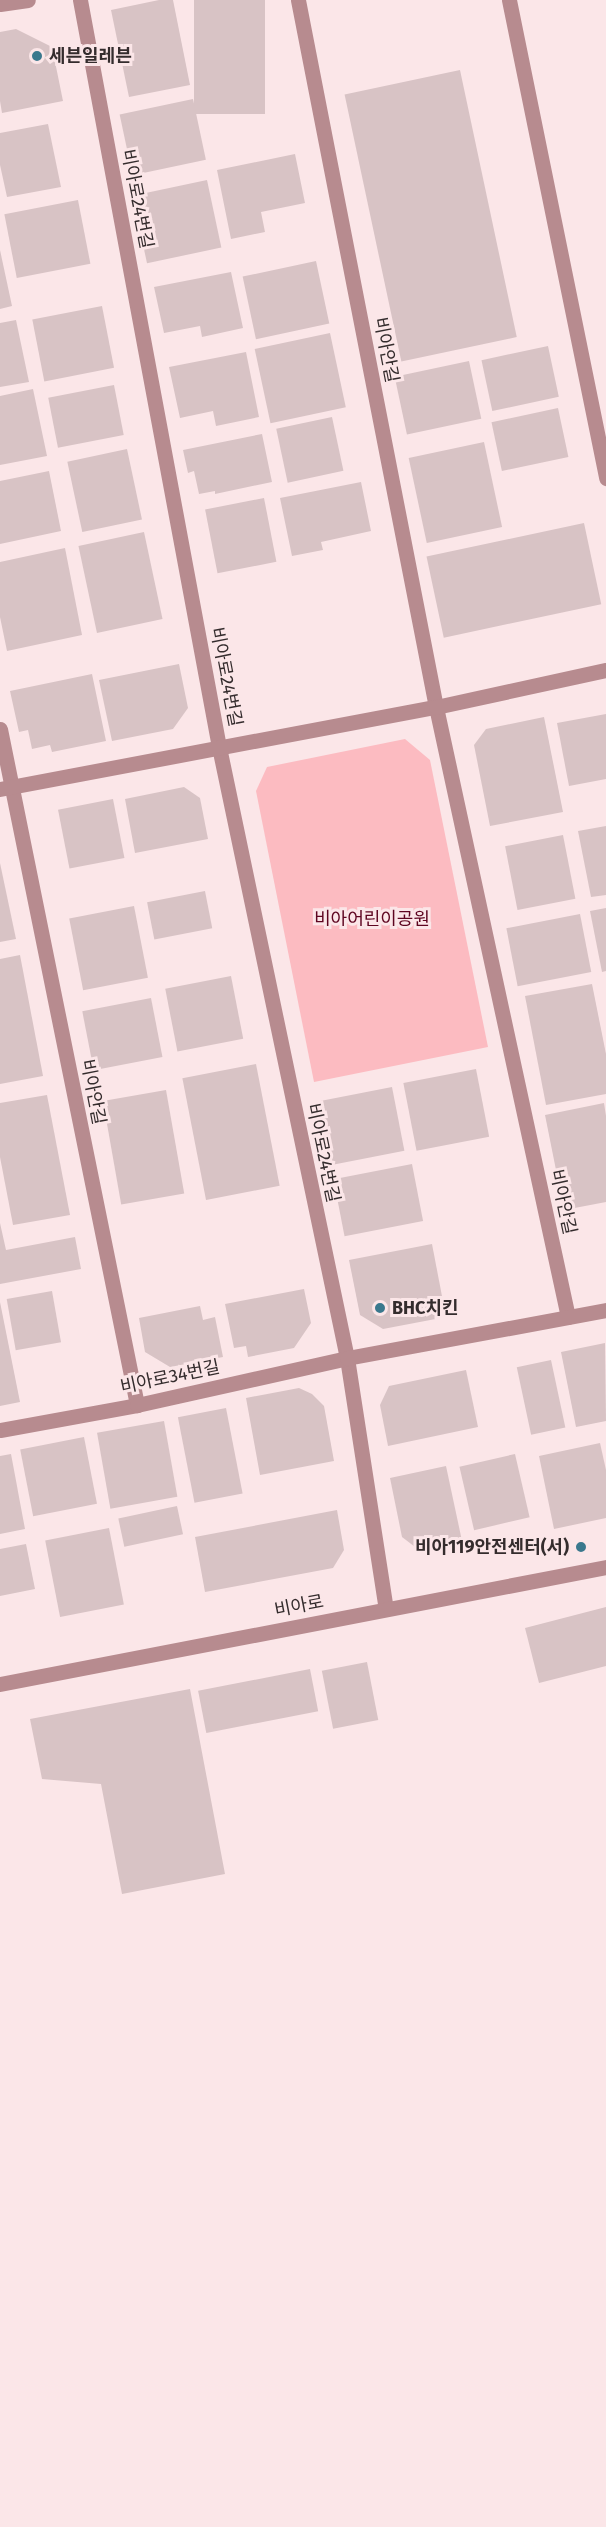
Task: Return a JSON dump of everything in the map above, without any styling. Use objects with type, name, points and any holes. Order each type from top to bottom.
[{"type":"street","points":[[0,4],[28,0]]},
{"type":"street","name":"비아로24번길","points":[[80,0],[219,747],[347,1358],[386,1609]]},
{"type":"street","name":"비아안길","points":[[298,0],[436,707],[568,1317]]},
{"type":"street","points":[[509,0],[606,478]]},
{"type":"street","points":[[6,788],[436,707],[606,670]]},
{"type":"street","name":"비아안길","points":[[0,729],[6,788],[136,1405]]},
{"type":"street","points":[[347,1358],[606,1310]]},
{"type":"street","name":"비아로34번길","points":[[0,1430],[136,1405],[347,1358]]},
{"type":"street","name":"비아로","points":[[0,1684],[606,1567]]},
{"type":"green space","name":"비아어린이공원","points":[[405,739],[430,760],[488,1047],[314,1082],[256,791],[267,767]]},
{"type":"building","points":[[159,0],[173,0],[190,85],[129,97],[111,10]]},
{"type":"building","points":[[194,0],[265,0],[265,114],[194,114]]},
{"type":"building","points":[[16,29],[52,47],[63,101],[2,113],[0,32]]},
{"type":"building","points":[[460,70],[517,337],[401,362],[345,95]]},
{"type":"building","points":[[193,99],[206,160],[133,175],[120,115]]},
{"type":"building","points":[[48,124],[61,187],[7,197],[0,165],[0,133]]},
{"type":"building","points":[[295,154],[305,203],[261,212],[265,232],[231,239],[217,170]]},
{"type":"building","points":[[207,180],[221,247],[147,263],[133,196]]},
{"type":"building","points":[[78,200],[90,264],[17,278],[4,214]]},
{"type":"building","points":[[0,250],[12,306],[0,309]]},
{"type":"building","points":[[316,261],[329,324],[256,339],[243,277]]},
{"type":"building","points":[[231,272],[243,328],[202,337],[200,326],[164,333],[154,287]]},
{"type":"building","points":[[102,306],[114,368],[44,381],[32,320]]},
{"type":"building","points":[[16,320],[29,382],[0,387],[0,323]]},
{"type":"building","points":[[330,333],[346,407],[270,423],[255,349]]},
{"type":"building","points":[[548,346],[559,397],[492,411],[481,360]]},
{"type":"building","points":[[246,352],[259,417],[216,426],[213,411],[180,418],[169,367]]},
{"type":"building","points":[[469,361],[481,419],[407,435],[395,377]]},
{"type":"building","points":[[114,385],[124,435],[58,448],[48,398]]},
{"type":"building","points":[[33,389],[47,456],[0,465],[0,396]]},
{"type":"building","points":[[558,408],[568,457],[502,471],[491,422]]},
{"type":"building","points":[[332,417],[343,471],[288,483],[276,429]]},
{"type":"building","points":[[262,434],[272,482],[215,494],[215,491],[199,494],[194,471],[188,473],[183,450]]},
{"type":"building","points":[[484,442],[502,527],[427,543],[409,458]]},
{"type":"building","points":[[127,449],[142,519],[82,532],[67,462]]},
{"type":"building","points":[[49,471],[61,531],[0,544],[0,481]]},
{"type":"building","points":[[361,482],[371,531],[321,542],[323,550],[292,556],[280,498]]},
{"type":"building","points":[[264,498],[276,562],[218,573],[205,509]]},
{"type":"building","points":[[584,523],[601,604],[444,638],[427,556]]},
{"type":"building","points":[[144,532],[163,619],[97,633],[78,546]]},
{"type":"building","points":[[65,548],[82,635],[7,651],[0,617],[0,562]]},
{"type":"building","points":[[179,664],[188,708],[173,729],[112,741],[99,680]]},
{"type":"building","points":[[92,674],[106,741],[52,752],[50,745],[32,749],[28,730],[19,732],[10,691]]},
{"type":"building","points":[[606,714],[606,779],[569,786],[557,723]]},
{"type":"building","points":[[544,717],[563,812],[490,826],[474,745],[486,729]]},
{"type":"building","points":[[184,787],[200,798],[208,839],[135,853],[125,799]]},
{"type":"building","points":[[113,799],[124,858],[69,869],[58,810]]},
{"type":"building","points":[[606,826],[606,895],[591,897],[578,831]]},
{"type":"building","points":[[563,835],[575,899],[517,910],[505,846]]},
{"type":"building","points":[[0,863],[16,939],[0,942]]},
{"type":"building","points":[[205,891],[212,928],[154,940],[147,902]]},
{"type":"building","points":[[134,906],[148,978],[83,990],[69,919]]},
{"type":"building","points":[[606,908],[606,971],[602,972],[590,911]]},
{"type":"building","points":[[580,914],[591,972],[518,986],[506,928]]},
{"type":"building","points":[[20,955],[43,1076],[0,1084],[0,959]]},
{"type":"building","points":[[231,976],[243,1039],[177,1052],[165,989]]},
{"type":"building","points":[[592,984],[606,1054],[606,1094],[546,1105],[525,996]]},
{"type":"building","points":[[151,998],[162,1057],[94,1070],[82,1011]]},
{"type":"building","points":[[256,1064],[280,1186],[206,1200],[182,1078]]},
{"type":"building","points":[[476,1069],[489,1137],[417,1151],[403,1083]]},
{"type":"building","points":[[392,1087],[404,1151],[333,1165],[320,1101]]},
{"type":"building","points":[[166,1090],[184,1193],[121,1205],[103,1101]]},
{"type":"building","points":[[47,1095],[70,1215],[13,1225],[0,1157],[0,1103]]},
{"type":"building","points":[[604,1103],[606,1202],[564,1210],[545,1115]]},
{"type":"building","points":[[412,1164],[423,1221],[345,1236],[333,1179]]},
{"type":"building","points":[[0,1223],[6,1250],[75,1237],[81,1269],[0,1284]]},
{"type":"building","points":[[432,1244],[446,1317],[383,1329],[360,1315],[349,1260]]},
{"type":"building","points":[[304,1289],[311,1323],[294,1348],[248,1357],[246,1346],[234,1348],[225,1304]]},
{"type":"building","points":[[52,1291],[61,1342],[16,1350],[7,1299]]},
{"type":"building","points":[[0,1302],[20,1402],[0,1406]]},
{"type":"building","points":[[200,1306],[203,1320],[215,1317],[223,1357],[170,1367],[145,1352],[139,1318]]},
{"type":"building","points":[[605,1343],[606,1421],[576,1427],[561,1352]]},
{"type":"building","points":[[551,1360],[565,1427],[531,1435],[517,1367]]},
{"type":"building","points":[[466,1370],[478,1427],[388,1446],[380,1405],[389,1386]]},
{"type":"building","points":[[299,1388],[312,1394],[324,1406],[334,1461],[260,1475],[246,1398]]},
{"type":"building","points":[[226,1408],[243,1493],[195,1503],[178,1417]]},
{"type":"building","points":[[164,1421],[177,1497],[110,1509],[97,1433]]},
{"type":"building","points":[[84,1437],[97,1504],[33,1516],[20,1449]]},
{"type":"building","points":[[600,1443],[606,1470],[606,1518],[554,1529],[539,1456]]},
{"type":"building","points":[[11,1454],[25,1529],[0,1534],[0,1456]]},
{"type":"building","points":[[515,1454],[530,1517],[474,1530],[459,1467]]},
{"type":"building","points":[[446,1466],[462,1541],[419,1550],[402,1537],[390,1478]]},
{"type":"building","points":[[177,1506],[183,1534],[124,1547],[118,1518]]},
{"type":"building","points":[[337,1510],[344,1550],[333,1568],[205,1592],[195,1537]]},
{"type":"building","points":[[109,1528],[124,1605],[60,1617],[45,1540]]},
{"type":"building","points":[[26,1544],[35,1589],[0,1596],[0,1549]]},
{"type":"building","points":[[606,1607],[606,1666],[539,1683],[525,1628]]},
{"type":"building","points":[[367,1662],[378,1720],[333,1729],[322,1671]]},
{"type":"building","points":[[310,1669],[318,1711],[206,1733],[198,1691]]},
{"type":"building","points":[[190,1689],[225,1874],[122,1894],[101,1784],[42,1779],[30,1719]]},
{"type":"place","name":"세븐일레븐","points":[[37,56]]},
{"type":"place","name":"BHC치킨","points":[[380,1308]]},
{"type":"place","name":"비아119안전센터(서)","points":[[581,1547]]}]
